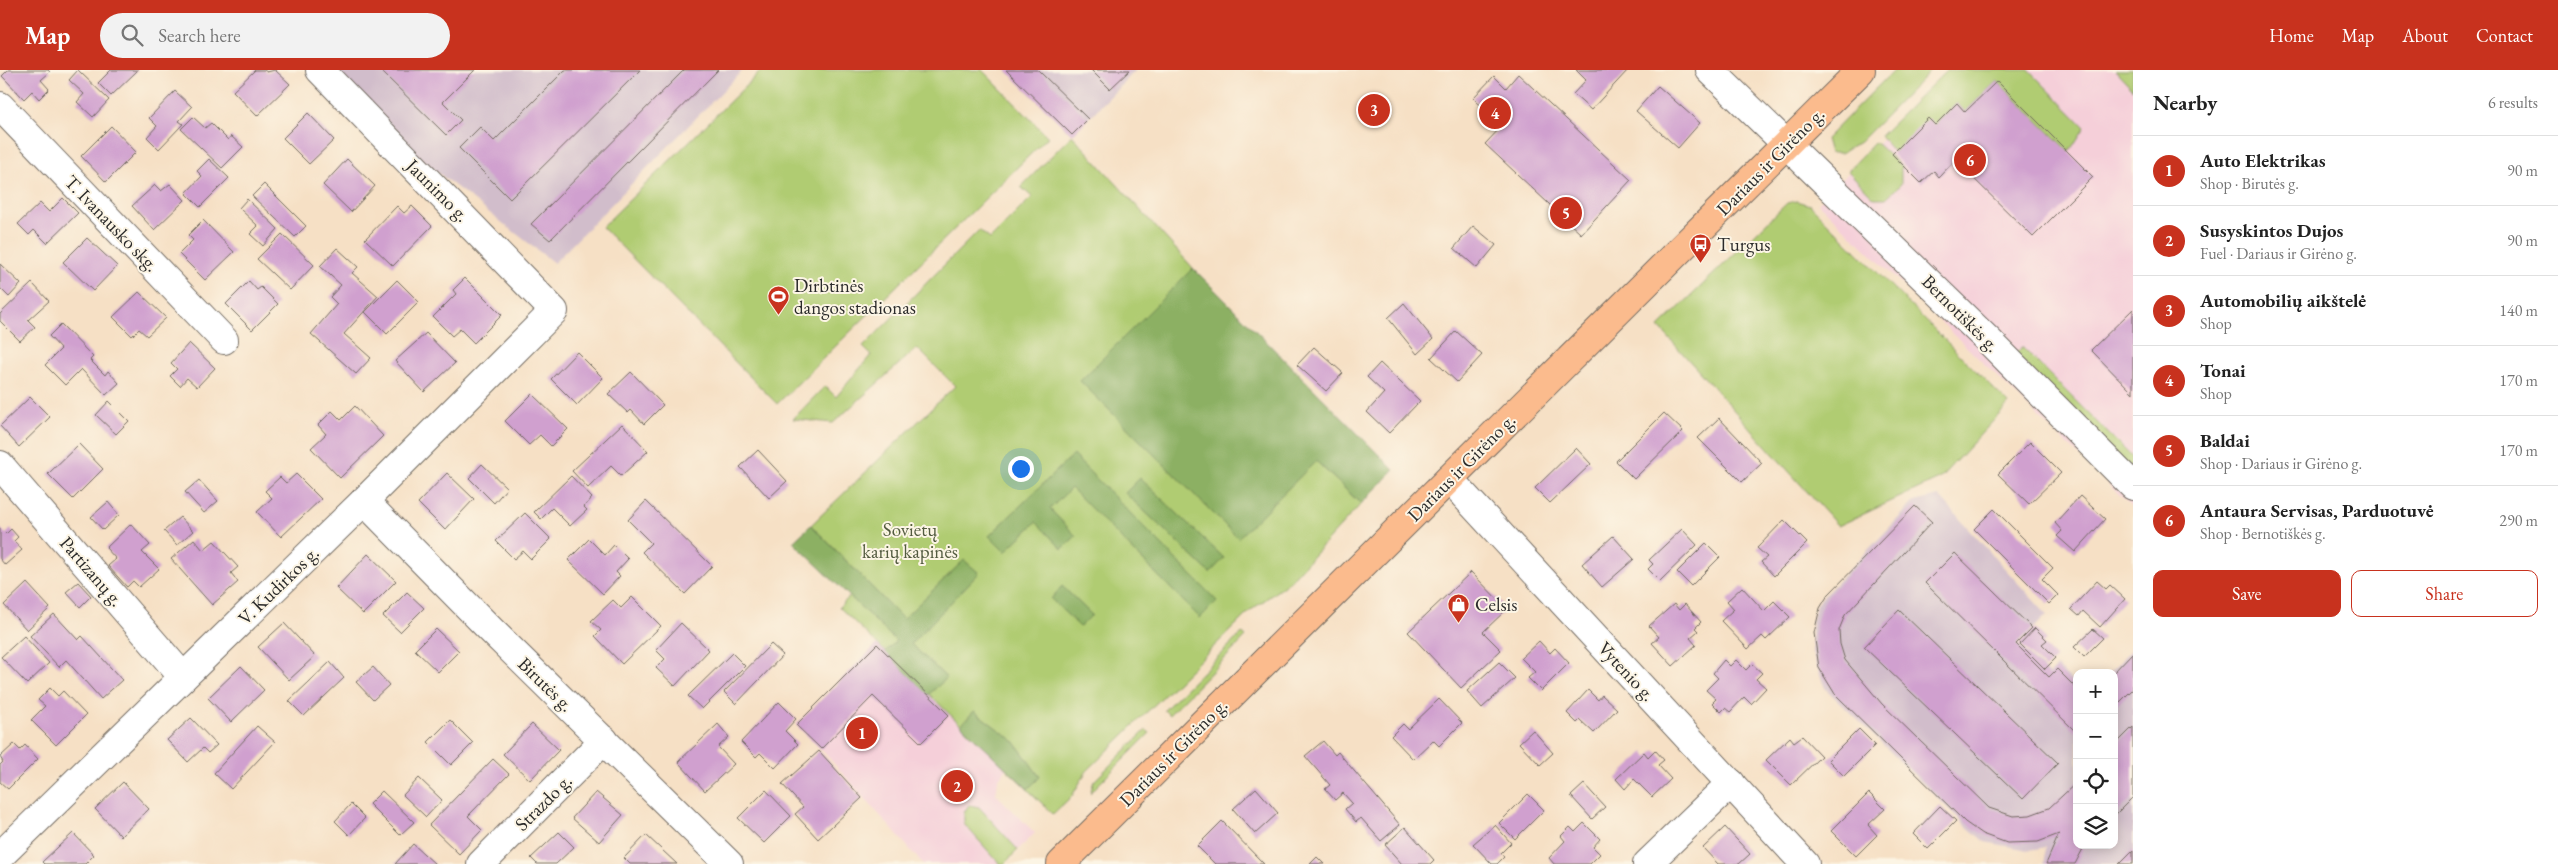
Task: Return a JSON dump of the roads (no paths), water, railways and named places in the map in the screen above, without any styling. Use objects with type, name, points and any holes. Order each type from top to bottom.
[{"type":"highway","name":"Dariaus ir Girėno g.","points":[[1061,864],[1861,70]]},
{"type":"street","name":"Jaunimo g.","points":[[320,70],[554,311]]},
{"type":"street","name":"Bernotiškės g.","points":[[1710,70],[1989,341],[2133,486]]},
{"type":"street","name":"T. Ivanausko skg.","points":[[0,106],[224,340]]},
{"type":"street","name":"V. Kudirkos g.","points":[[0,856],[364,501],[554,311]]},
{"type":"street","name":"Partizanų g.","points":[[0,465],[183,677]]},
{"type":"street","name":"Vytenio g.","points":[[1449,479],[1805,864]]},
{"type":"street","name":"Birutės g.","points":[[364,501],[730,864]]},
{"type":"street","name":"Strazdo g.","points":[[481,864],[604,740]]},
{"type":"street","points":[[1647,864],[1731,783]]},
{"type":"place","name":"Automobilių aikštelė","points":[[1374,110]]},
{"type":"place","name":"Tonai","points":[[1495,113]]},
{"type":"place","name":"Antaura Servisas, Parduotuvė","points":[[1970,160]]},
{"type":"place","name":"Baldai","points":[[1566,213]]},
{"type":"place","name":"Turgus","points":[[1701,263]]},
{"type":"place","name":"Dirbtinės dangos stadionas","points":[[778,315]]},
{"type":"place","name":"Celsis","points":[[1459,623]]},
{"type":"place","name":"Auto Elektrikas","points":[[862,733]]},
{"type":"place","name":"Susyskintos Dujos","points":[[957,786]]},
{"type":"park label","name":"Sovietų karių kapinės","points":[[910,540]]}]
